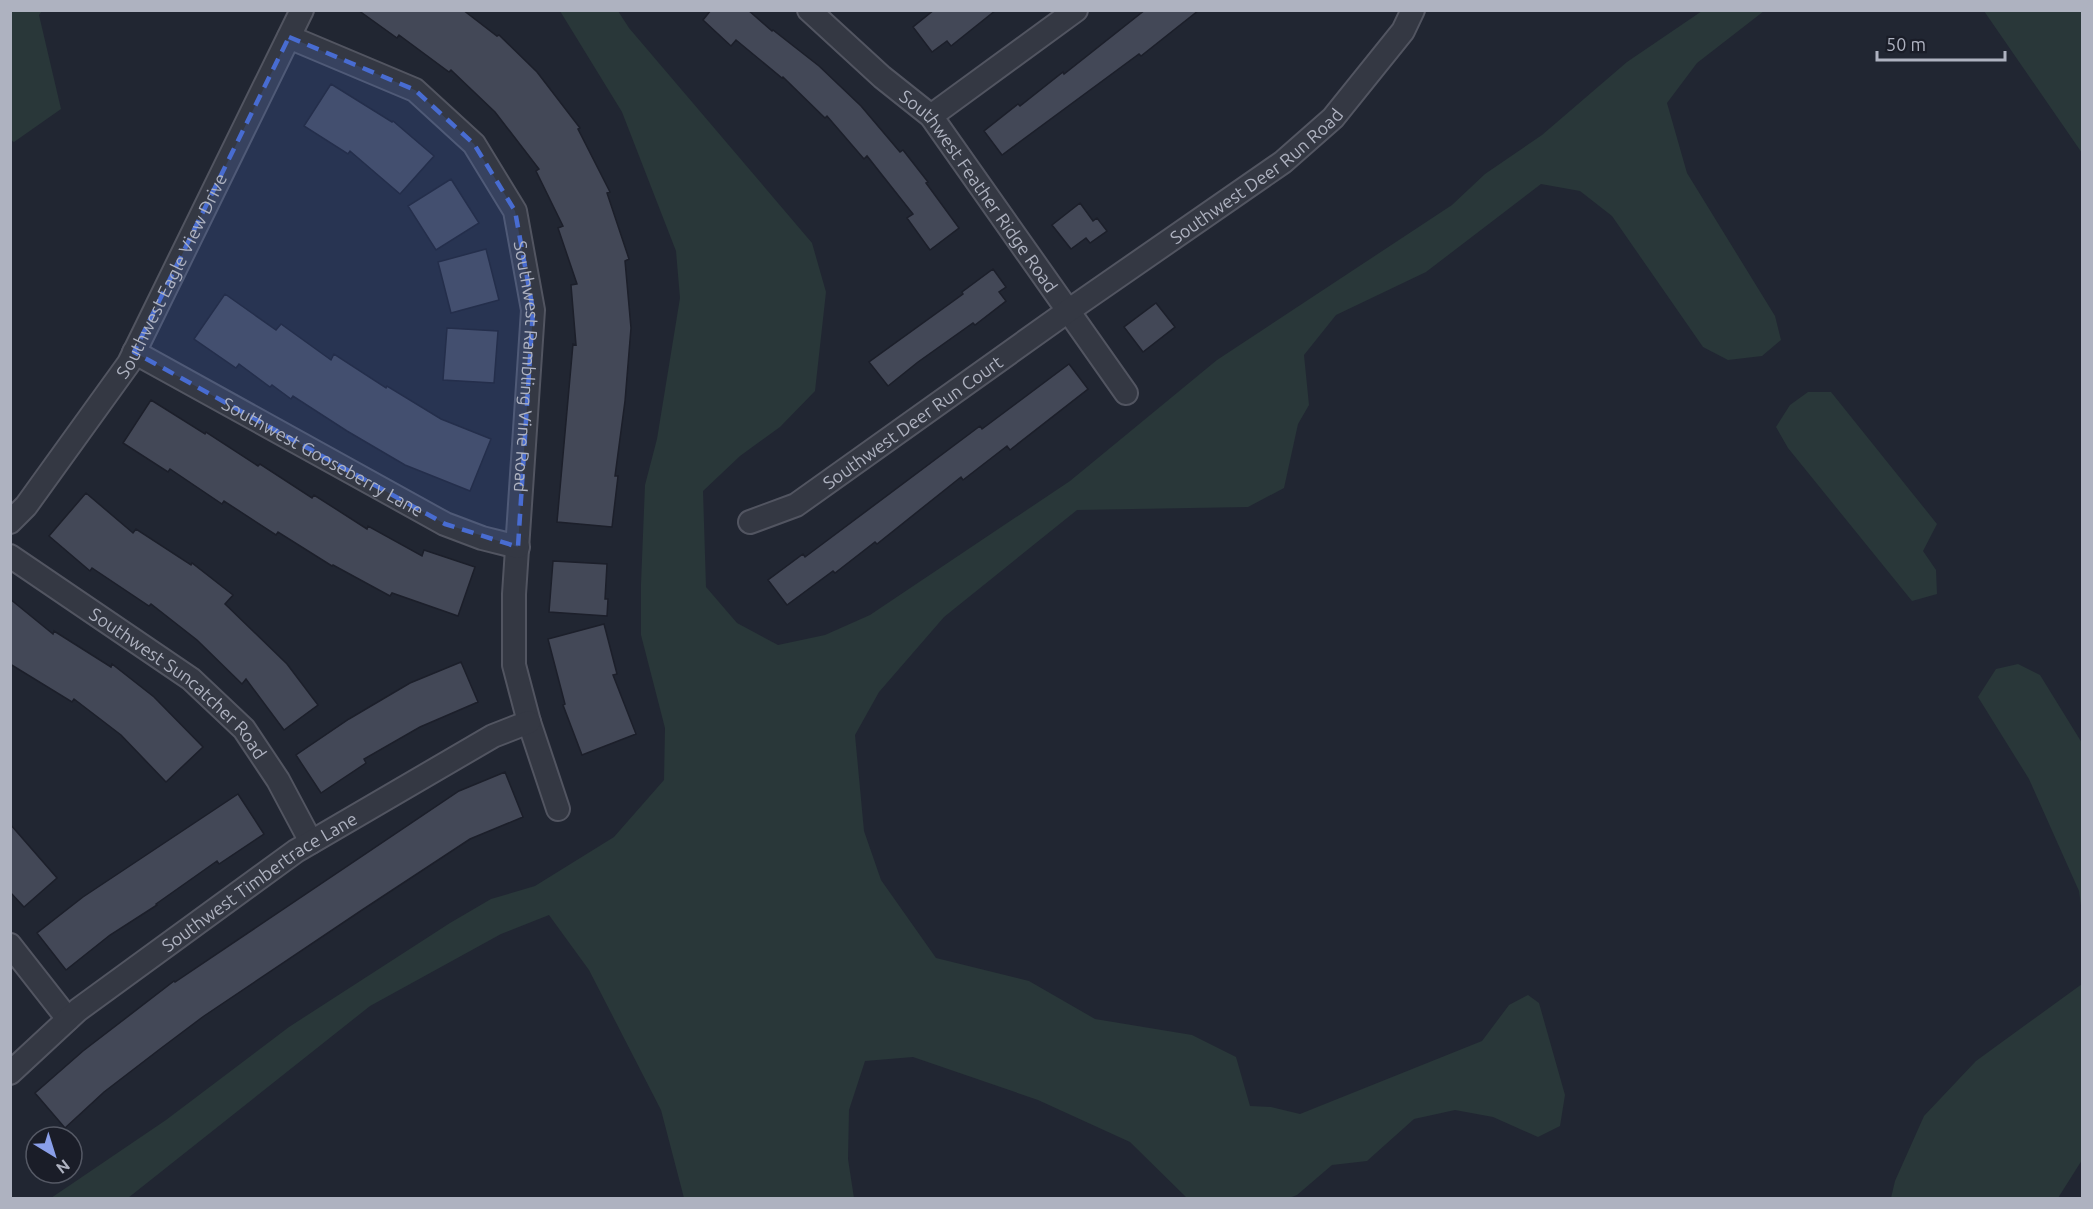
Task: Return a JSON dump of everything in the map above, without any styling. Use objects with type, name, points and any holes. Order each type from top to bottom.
[{"type":"street","name":"Southwest Eagle View Drive","points":[[10,522],[33,496],[129,363],[302,10]]},
{"type":"street","name":"Southwest Feather Ridge Road","points":[[809,10],[882,77],[930,117],[1126,393]]},
{"type":"street","points":[[930,117],[1076,10]]},
{"type":"street","name":"Southwest Deer Run Road","points":[[1068,311],[1283,162],[1333,118],[1403,31],[1413,10]]},
{"type":"street","name":"Southwest Rambling Vine Road","points":[[289,37],[416,90],[474,144],[515,211],[533,310],[514,594],[514,665],[529,722],[558,809]]},
{"type":"street","name":"Southwest Deer Run Court","points":[[750,522],[796,506],[1068,311]]},
{"type":"street","name":"Southwest Gooseberry Lane","points":[[134,352],[445,524],[482,538],[518,547]]},
{"type":"street","name":"Southwest Suncatcher Road","points":[[10,556],[191,680],[244,729],[278,780],[311,842]]},
{"type":"street","name":"Southwest Timbertrace Lane","points":[[10,1073],[68,1019],[286,858],[493,736],[529,722]]},
{"type":"street","points":[[10,945],[68,1019]]},
{"type":"highlighted area","points":[[289,37],[415,90],[474,144],[515,211],[533,310],[518,547],[445,524],[134,352]]},
{"type":"shaded area","points":[[10,11],[42,11],[39,15],[61,109],[14,142],[10,140]]},
{"type":"shaded area","points":[[560,11],[618,11],[629,28],[812,243],[826,292],[815,391],[780,427],[740,456],[703,491],[706,587],[737,623],[778,645],[825,635],[870,615],[1070,481],[1217,360],[1452,205],[1485,174],[1542,135],[1627,62],[1702,11],[1764,11],[1697,63],[1667,103],[1687,173],[1775,316],[1781,340],[1762,356],[1728,360],[1703,347],[1612,216],[1580,191],[1541,184],[1426,272],[1336,315],[1304,355],[1309,405],[1298,424],[1284,488],[1248,507],[1077,510],[944,617],[879,692],[855,735],[864,831],[881,880],[936,958],[1029,981],[1095,1019],[1192,1035],[1236,1057],[1250,1106],[1271,1107],[1300,1114],[1482,1041],[1509,1005],[1528,995],[1539,1003],[1565,1095],[1560,1126],[1538,1137],[1493,1117],[1455,1110],[1414,1119],[1367,1161],[1332,1165],[1297,1195],[1289,1198],[1187,1198],[1130,1142],[1038,1100],[913,1057],[865,1061],[849,1110],[848,1159],[854,1198],[684,1198],[661,1110],[589,970],[549,915],[501,934],[370,1006],[128,1198],[51,1198],[70,1185],[84,1185],[84,1176],[166,1120],[289,1027],[450,923],[491,899],[535,886],[614,837],[664,780],[665,728],[641,635],[641,584],[645,485],[657,439],[680,298],[676,251],[622,112]]},
{"type":"shaded area","points":[[1984,11],[2082,11],[2082,153]]},
{"type":"shaded area","points":[[1808,392],[1831,392],[1937,524],[1923,551],[1936,570],[1937,594],[1912,601],[1788,448],[1776,427],[1790,405]]},
{"type":"shaded area","points":[[2018,664],[2040,675],[2082,743],[2082,913],[2079,891],[2029,779],[1978,697],[1996,669]]},
{"type":"shaded area","points":[[2082,984],[2082,1160],[2058,1198],[1891,1198],[1895,1181],[1924,1116],[1976,1061]]},
{"type":"building","points":[[358,10],[463,10],[497,36],[499,35],[537,72],[580,128],[578,129],[610,192],[607,193],[629,259],[625,261],[631,328],[625,401],[615,476],[618,476],[612,527],[557,522],[573,344],[576,345],[571,285],[577,284],[558,228],[563,226],[536,171],[539,169],[495,112],[451,70],[449,72],[399,35],[397,38]]},
{"type":"building","points":[[711,10],[748,10],[819,66],[861,106],[900,152],[903,150],[959,228],[930,250],[907,218],[913,214],[867,156],[864,159],[827,116],[825,118],[783,77],[736,40],[731,46],[703,20]]},
{"type":"building","points":[[934,10],[996,10],[951,46],[947,41],[932,52],[913,27]]},
{"type":"building","points":[[1145,10],[1199,10],[1141,56],[1139,54],[1002,155],[984,131],[1018,104],[1020,106],[1063,72],[1064,74]]},
{"type":"building","points":[[331,84],[393,121],[434,156],[400,194],[350,151],[348,154],[304,126]]},
{"type":"building","points":[[451,179],[479,223],[436,250],[408,206]]},
{"type":"building","points":[[1080,203],[1093,221],[1097,218],[1107,231],[1090,243],[1086,238],[1071,249],[1052,225]]},
{"type":"building","points":[[486,249],[499,300],[451,313],[438,262]]},
{"type":"building","points":[[993,269],[1006,287],[999,292],[1006,301],[975,325],[973,323],[918,362],[888,386],[869,362],[963,294],[962,292]]},
{"type":"building","points":[[225,294],[276,330],[281,324],[331,360],[334,354],[386,388],[387,386],[441,419],[491,439],[470,491],[405,465],[293,396],[291,399],[272,385],[270,387],[239,364],[236,368],[194,339]]},
{"type":"building","points":[[1156,303],[1175,327],[1143,352],[1124,327]]},
{"type":"building","points":[[447,328],[498,331],[494,383],[443,380]]},
{"type":"building","points":[[1069,364],[1088,389],[1010,450],[1007,446],[963,480],[961,477],[877,544],[875,542],[835,573],[833,571],[787,605],[768,580],[803,554],[805,557],[980,426],[982,429]]},
{"type":"building","points":[[151,400],[258,466],[260,464],[312,498],[314,495],[367,529],[368,526],[422,556],[424,550],[475,567],[458,616],[392,593],[390,596],[332,566],[278,532],[276,535],[224,501],[222,504],[170,469],[168,472],[123,443]]},
{"type":"building","points":[[86,493],[133,533],[136,529],[191,565],[192,563],[233,595],[225,604],[287,664],[318,705],[284,730],[246,679],[242,684],[197,640],[151,604],[149,606],[92,568],[90,571],[49,536]]},
{"type":"building","points":[[553,561],[607,564],[605,599],[608,599],[607,616],[549,612]]},
{"type":"building","points":[[10,599],[53,634],[54,631],[111,667],[112,664],[154,697],[203,747],[166,782],[121,735],[74,699],[72,702],[10,664]]},
{"type":"building","points":[[604,624],[617,674],[613,675],[636,734],[582,755],[563,705],[565,704],[548,639]]},
{"type":"building","points":[[461,662],[478,702],[420,727],[364,759],[366,763],[321,793],[296,755],[349,719],[410,683]]},
{"type":"building","points":[[505,772],[523,817],[470,839],[204,1016],[104,1092],[68,1125],[62,1125],[35,1093],[83,1051],[174,981],[459,791]]},
{"type":"building","points":[[238,794],[264,834],[219,864],[217,861],[157,905],[110,935],[66,970],[37,933],[83,897]]},
{"type":"building","points":[[10,824],[57,878],[24,907],[10,892]]}]
